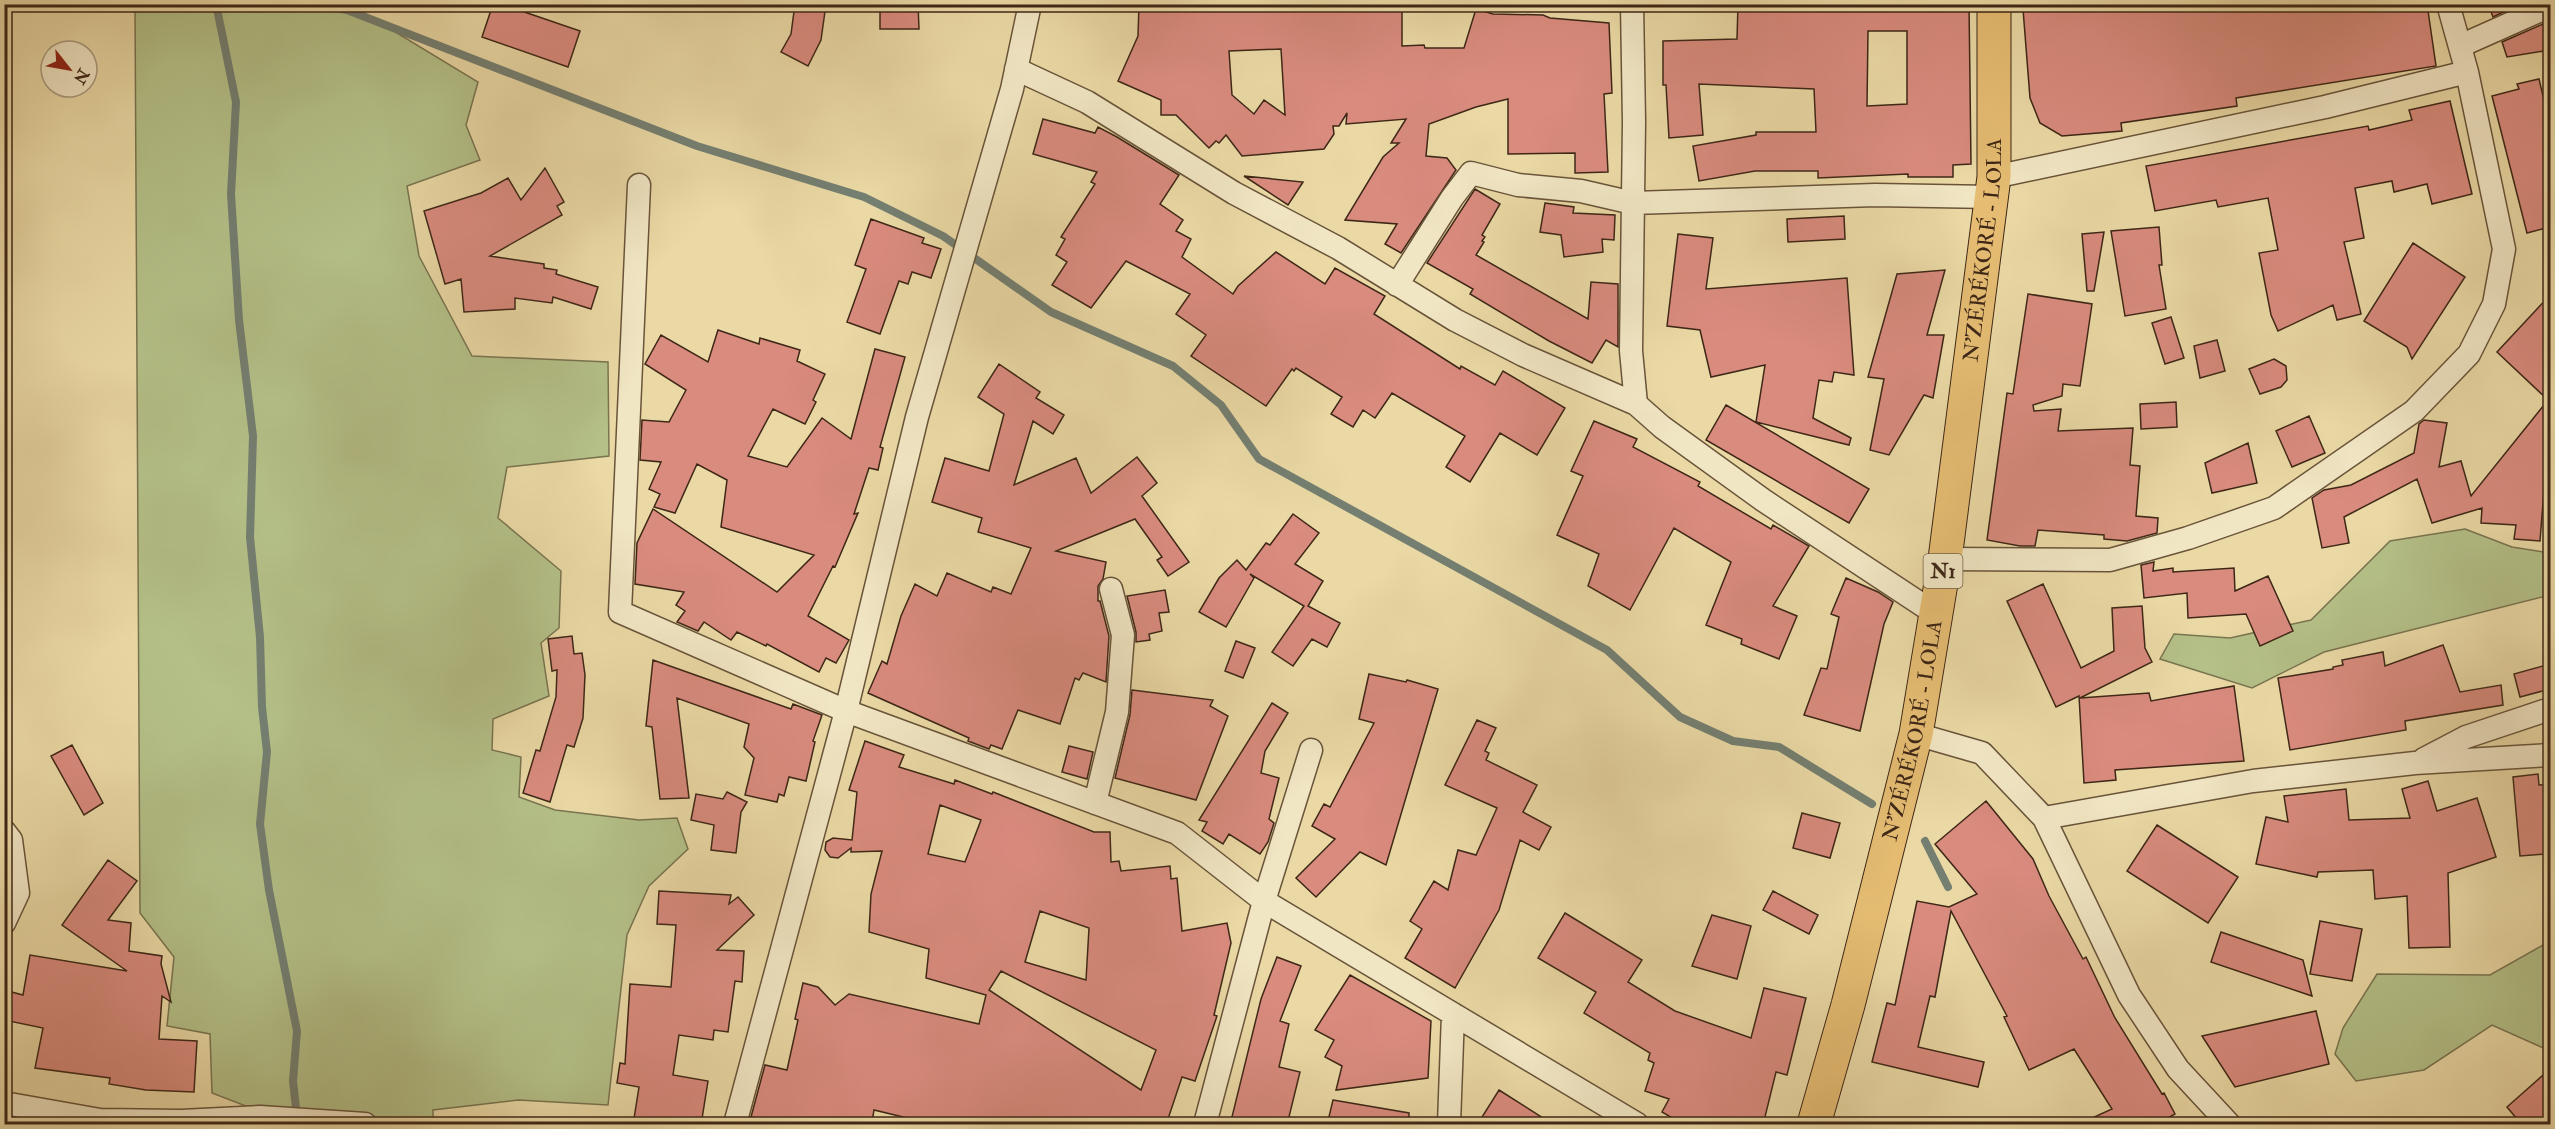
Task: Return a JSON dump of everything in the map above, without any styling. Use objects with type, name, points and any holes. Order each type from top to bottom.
[{"type":"highway","name":"N'ZÉRÉKORÉ - LOLA","points":[[1814,1125],[1848,1005],[1916,734],[1945,559],[1993,187],[1994,4]]},
{"type":"street","points":[[735,1125],[846,711],[917,417],[1016,69],[1030,4]]},
{"type":"street","points":[[1632,4],[1631,351],[1635,404]]},
{"type":"street","points":[[1945,559],[2110,560],[2188,538],[2274,508],[2414,411],[2469,354],[2494,303],[2504,249],[2467,72],[2448,4]]},
{"type":"street","points":[[2460,46],[2550,6]]},
{"type":"street","points":[[1016,69],[1087,102],[1234,193],[1338,248],[1455,320],[1523,355],[1635,404],[1662,427],[1763,500],[1936,615]]},
{"type":"street","points":[[1397,285],[1452,198],[1471,173],[1518,184],[1581,191],[1633,203],[1875,195],[1993,187],[2467,72]]},
{"type":"street","points":[[639,185],[620,612],[846,711],[1177,833],[1264,901],[1637,1125]]},
{"type":"street","points":[[1095,803],[1117,712],[1122,635],[1111,589]]},
{"type":"street","points":[[2415,763],[2466,737],[2550,709]]},
{"type":"street","points":[[1916,734],[1983,753],[2044,818],[2129,995],[2178,1069],[2229,1125]]},
{"type":"street","points":[[1205,1125],[1264,901],[1311,750]]},
{"type":"street","points":[[2044,818],[2253,781],[2415,763],[2550,754]]},
{"type":"street","points":[[4,831],[11,840],[18,893],[4,923]]},
{"type":"street","points":[[1449,1125],[1453,1014]]},
{"type":"street","points":[[4,1102],[100,1120],[179,1123],[260,1117],[364,1125]]},
{"type":"green space","points":[[135,5],[351,5],[478,82],[466,125],[480,160],[407,186],[419,256],[472,356],[608,362],[609,456],[507,467],[498,518],[561,571],[559,628],[541,643],[549,696],[493,719],[492,750],[521,757],[519,797],[555,810],[639,820],[677,818],[688,849],[649,886],[627,935],[608,1105],[518,1100],[433,1110],[433,1124],[253,1124],[246,1106],[212,1093],[210,1034],[167,1026],[174,957],[140,913]]},
{"type":"green space","points":[[2465,529],[2512,547],[2550,553],[2550,595],[2324,652],[2252,688],[2160,659],[2174,634],[2230,638],[2311,620],[2390,541]]},
{"type":"green space","points":[[2550,941],[2550,1051],[2492,1025],[2424,1070],[2356,1081],[2335,1054],[2343,1028],[2377,974],[2490,975]]},
{"type":"building","points":[[493,4],[501,4],[580,31],[568,67],[482,37]]},
{"type":"building","points":[[795,4],[826,4],[821,40],[808,66],[781,52],[791,34]]},
{"type":"building","points":[[880,4],[918,4],[919,29],[880,29]]},
{"type":"building","points":[[1139,4],[1213,4],[1213,10],[1298,8],[1298,4],[1402,4],[1402,46],[1424,45],[1425,48],[1464,48],[1476,9],[1493,14],[1543,15],[1550,18],[1609,23],[1612,93],[1604,94],[1608,172],[1575,173],[1575,153],[1508,154],[1508,99],[1476,107],[1429,124],[1426,156],[1447,158],[1456,170],[1401,253],[1385,244],[1397,224],[1345,220],[1383,157],[1399,143],[1391,143],[1406,119],[1346,124],[1347,113],[1339,126],[1333,126],[1334,134],[1324,149],[1242,156],[1226,135],[1219,143],[1216,141],[1209,148],[1176,115],[1161,115],[1161,100],[1118,81],[1138,36]],"holes":[[[1281,49],[1285,115],[1264,100],[1254,114],[1232,95],[1229,51]]]},
{"type":"building","points":[[1738,4],[1969,4],[1971,164],[1953,165],[1953,177],[1908,177],[1908,174],[1818,178],[1818,171],[1755,171],[1699,181],[1693,146],[1756,135],[1756,132],[1816,132],[1814,89],[1699,84],[1703,135],[1669,138],[1666,85],[1663,85],[1663,41],[1737,39]],"holes":[[[1868,31],[1907,31],[1907,104],[1867,106]]]},
{"type":"building","points":[[2080,4],[2427,4],[2436,66],[2236,98],[2237,106],[2121,123],[2122,131],[2062,136],[2040,123],[2030,98],[2023,9]]},
{"type":"building","points":[[2488,4],[2520,4],[2493,17]]},
{"type":"building","points":[[2550,21],[2550,50],[2507,57],[2502,42]]},
{"type":"building","points":[[2539,79],[2550,126],[2550,227],[2527,233],[2492,96],[2519,89],[2517,84]]},
{"type":"building","points":[[2450,101],[2472,194],[2432,204],[2427,184],[2394,192],[2392,181],[2355,188],[2364,238],[2344,242],[2361,314],[2337,320],[2333,305],[2278,331],[2271,315],[2259,253],[2278,250],[2268,198],[2218,207],[2216,200],[2155,211],[2146,166],[2368,126],[2369,130],[2412,120],[2409,110]]},
{"type":"building","points":[[1043,119],[1095,133],[1098,127],[1179,175],[1160,204],[1183,220],[1176,231],[1191,239],[1182,257],[1233,294],[1238,286],[1276,252],[1325,284],[1335,268],[1385,296],[1374,314],[1460,369],[1461,366],[1495,385],[1503,371],[1565,408],[1537,455],[1500,433],[1470,482],[1446,467],[1465,436],[1392,393],[1375,418],[1363,410],[1353,427],[1331,414],[1342,397],[1296,368],[1294,371],[1292,369],[1266,406],[1191,356],[1206,335],[1176,314],[1190,294],[1126,261],[1091,308],[1052,285],[1067,262],[1056,255],[1065,239],[1061,237],[1095,184],[1091,182],[1097,172],[1033,154]]},
{"type":"building","points":[[545,168],[564,202],[557,206],[562,215],[490,256],[544,264],[544,268],[557,270],[556,274],[598,287],[591,309],[553,297],[552,303],[515,298],[515,309],[464,312],[461,279],[445,284],[424,211],[481,193],[508,178],[521,200]]},
{"type":"building","points":[[1244,176],[1303,182],[1288,205]]},
{"type":"building","points":[[1475,189],[1500,204],[1482,235],[1485,237],[1482,241],[1484,242],[1476,255],[1588,319],[1591,282],[1618,284],[1618,347],[1606,340],[1592,363],[1549,341],[1470,294],[1473,289],[1427,263]]},
{"type":"building","points":[[1545,203],[1574,207],[1573,213],[1615,215],[1614,240],[1602,239],[1603,252],[1564,257],[1561,235],[1540,232]]},
{"type":"building","points":[[1844,216],[1845,239],[1788,242],[1787,219]]},
{"type":"building","points":[[871,219],[924,238],[922,243],[941,249],[931,278],[912,272],[908,284],[899,281],[880,334],[847,322],[866,269],[855,265]]},
{"type":"building","points":[[2159,227],[2162,265],[2159,265],[2166,309],[2125,316],[2111,231]]},
{"type":"building","points":[[2104,232],[2094,291],[2087,291],[2082,234]]},
{"type":"building","points":[[1678,234],[1713,238],[1706,289],[1847,278],[1854,375],[1834,372],[1832,382],[1819,380],[1813,418],[1851,438],[1849,445],[1756,422],[1765,365],[1711,377],[1700,330],[1667,326]]},
{"type":"building","points":[[2413,243],[2465,277],[2412,359],[2407,347],[2364,321]]},
{"type":"building","points":[[1945,270],[1927,335],[1944,335],[1933,398],[1924,395],[1889,455],[1870,450],[1884,379],[1868,377],[1897,274]]},
{"type":"building","points":[[2028,294],[2092,304],[2080,386],[2063,384],[2062,396],[2033,405],[2034,411],[2061,409],[2058,431],[2133,428],[2130,465],[2140,466],[2136,516],[2158,518],[2157,533],[2127,541],[2104,539],[2104,535],[2038,530],[2035,546],[2020,546],[1987,540],[2007,393],[2013,394]]},
{"type":"building","points":[[2550,295],[2550,482],[2544,490],[2540,541],[2514,539],[2516,525],[2481,523],[2482,508],[2432,523],[2417,479],[2344,517],[2349,543],[2322,548],[2312,498],[2324,490],[2351,485],[2414,453],[2419,424],[2424,420],[2447,423],[2439,467],[2461,461],[2471,496],[2548,400],[2497,352]]},
{"type":"building","points":[[2171,317],[2184,358],[2165,364],[2152,323]]},
{"type":"building","points":[[718,330],[759,344],[760,338],[800,350],[797,361],[825,374],[813,400],[816,402],[805,424],[773,409],[748,456],[787,467],[822,418],[851,439],[875,349],[905,357],[880,447],[883,448],[878,470],[869,468],[854,514],[858,513],[835,567],[833,566],[808,616],[849,640],[836,663],[826,658],[819,672],[767,644],[766,646],[737,632],[731,640],[704,622],[698,631],[677,622],[685,611],[676,605],[684,592],[635,584],[637,543],[653,509],[777,592],[814,555],[721,527],[727,480],[697,464],[675,513],[654,507],[660,494],[649,489],[661,462],[640,460],[642,420],[669,422],[686,390],[645,364],[661,335],[708,362]]},
{"type":"building","points":[[2217,340],[2225,371],[2200,378],[2194,346]]},
{"type":"building","points":[[2274,359],[2286,366],[2287,380],[2281,387],[2260,394],[2249,369]]},
{"type":"building","points":[[999,364],[1040,392],[1036,398],[1064,415],[1053,434],[1033,421],[1014,485],[1076,458],[1091,493],[1137,457],[1157,483],[1142,496],[1189,562],[1168,576],[1157,560],[1162,557],[1135,519],[1056,551],[1106,562],[1103,579],[1098,586],[1098,601],[1100,601],[1109,636],[1106,682],[1083,673],[1079,680],[1075,678],[1060,724],[1018,710],[1002,749],[991,745],[989,749],[868,693],[882,661],[887,664],[901,616],[915,584],[937,596],[947,573],[991,592],[993,587],[1011,594],[1031,548],[978,532],[982,518],[932,502],[945,458],[989,471],[1004,414],[978,397]]},
{"type":"building","points":[[2176,402],[2177,427],[2141,429],[2140,404]]},
{"type":"building","points":[[1726,405],[1869,489],[1849,523],[1706,440]]},
{"type":"building","points":[[2309,416],[2325,453],[2292,467],[2276,431]]},
{"type":"building","points":[[1594,421],[1637,439],[1633,447],[1700,482],[1698,486],[1771,529],[1773,525],[1809,546],[1773,606],[1797,616],[1779,659],[1741,644],[1742,639],[1706,625],[1731,562],[1674,528],[1630,610],[1588,586],[1599,554],[1557,535],[1583,476],[1571,471]]},
{"type":"building","points":[[2248,443],[2257,483],[2212,493],[2205,463]]},
{"type":"building","points":[[1293,514],[1319,533],[1295,564],[1323,581],[1308,606],[1340,623],[1327,647],[1312,639],[1293,666],[1272,652],[1304,606],[1250,574],[1254,578],[1226,627],[1199,612],[1219,578],[1237,560],[1246,570],[1266,543],[1270,545]]},
{"type":"building","points":[[2154,562],[2153,571],[2173,568],[2173,572],[2234,568],[2235,591],[2268,576],[2293,631],[2260,646],[2246,614],[2188,618],[2187,593],[2144,598],[2141,565]]},
{"type":"building","points":[[1846,578],[1878,592],[1893,602],[1884,624],[1860,731],[1804,715],[1821,668],[1827,669],[1839,617],[1831,614]]},
{"type":"building","points":[[2043,584],[2081,668],[2114,651],[2112,608],[2142,606],[2145,648],[2152,662],[2080,698],[2149,693],[2151,701],[2234,686],[2244,761],[2115,770],[2116,780],[2084,783],[2079,696],[2056,707],[2007,601]]},
{"type":"building","points":[[1165,590],[1169,612],[1159,613],[1162,631],[1149,634],[1150,640],[1136,642],[1136,632],[1127,596]]},
{"type":"building","points":[[572,636],[574,654],[582,653],[585,675],[583,718],[574,747],[567,745],[550,802],[523,793],[536,750],[540,751],[556,697],[557,670],[552,671],[548,639]]},
{"type":"building","points":[[1236,641],[1255,648],[1243,678],[1225,671]]},
{"type":"building","points":[[2443,645],[2460,692],[2501,685],[2503,705],[2405,721],[2406,730],[2290,750],[2278,678],[2333,669],[2333,667],[2343,665],[2342,660],[2383,652],[2385,666]]},
{"type":"building","points":[[653,660],[791,709],[793,704],[822,715],[813,741],[815,742],[806,781],[789,777],[784,796],[779,794],[777,802],[745,795],[754,758],[744,747],[749,724],[677,698],[689,798],[660,799],[652,727],[646,726]]},
{"type":"building","points":[[2550,664],[2550,689],[2520,697],[2514,674]]},
{"type":"building","points":[[1369,674],[1406,682],[1407,680],[1438,689],[1386,865],[1360,852],[1316,897],[1296,878],[1335,839],[1312,826],[1324,804],[1330,807],[1374,723],[1359,719]]},
{"type":"building","points":[[1132,690],[1213,700],[1210,706],[1228,716],[1196,800],[1115,778],[1130,715]]},
{"type":"building","points":[[1272,703],[1288,713],[1265,751],[1261,773],[1279,778],[1269,819],[1274,823],[1268,842],[1260,854],[1229,834],[1223,844],[1202,831],[1207,822],[1199,820]]},
{"type":"building","points":[[1477,720],[1496,728],[1485,751],[1489,753],[1486,760],[1537,785],[1523,812],[1551,827],[1539,850],[1520,840],[1499,910],[1455,988],[1405,958],[1422,929],[1410,921],[1434,881],[1448,890],[1458,850],[1476,855],[1497,808],[1445,785]]},
{"type":"building","points":[[865,741],[904,755],[899,767],[954,784],[955,780],[992,794],[993,792],[1094,832],[1110,832],[1111,862],[1119,861],[1121,871],[1170,866],[1171,879],[1177,878],[1182,931],[1227,923],[1231,943],[1214,1015],[1217,1016],[1195,1081],[1182,1077],[1166,1125],[936,1125],[874,1110],[872,1122],[852,1118],[850,1125],[785,1125],[751,1117],[765,1065],[787,1070],[803,983],[818,987],[835,1005],[849,994],[979,1024],[986,995],[926,978],[929,949],[869,932],[871,894],[882,851],[851,852],[851,848],[838,858],[830,857],[825,850],[826,842],[833,838],[852,840],[857,792],[849,790]],"holes":[[[940,805],[981,820],[965,862],[928,854]],[[1040,911],[1089,928],[1086,980],[1025,962]],[[1001,971],[1156,1050],[1141,1090],[989,990]]]},
{"type":"building","points":[[72,745],[103,803],[84,815],[51,756]]},
{"type":"building","points":[[1069,746],[1093,752],[1087,779],[1062,772]]},
{"type":"building","points":[[2538,774],[2539,785],[2550,784],[2550,842],[2544,842],[2545,854],[2520,856],[2513,777]]},
{"type":"building","points":[[2428,781],[2437,811],[2477,798],[2496,857],[2448,873],[2450,947],[2409,948],[2407,896],[2375,899],[2373,870],[2318,872],[2317,877],[2256,864],[2266,817],[2288,822],[2284,796],[2346,789],[2349,820],[2410,818],[2402,789]]},
{"type":"building","points":[[727,792],[747,802],[741,812],[736,853],[711,850],[714,825],[691,820],[696,794],[723,799]]},
{"type":"building","points":[[1986,801],[2033,859],[2049,896],[2083,959],[2086,957],[2115,1018],[2162,1094],[2164,1093],[2175,1114],[2156,1125],[2077,1125],[2112,1109],[2074,1049],[2029,1070],[2004,1017],[2007,1016],[1951,911],[1935,997],[1930,996],[1918,1047],[1984,1062],[1978,1087],[1872,1062],[1887,1003],[1895,1005],[1917,901],[1949,907],[1977,894],[1935,844]]},
{"type":"building","points":[[1802,813],[1840,823],[1830,858],[1793,848]]},
{"type":"building","points":[[2157,825],[2238,877],[2208,923],[2127,871]]},
{"type":"building","points":[[108,860],[137,881],[108,920],[131,923],[129,951],[162,956],[161,964],[171,1002],[162,996],[159,1039],[197,1041],[194,1092],[146,1090],[109,1084],[110,1078],[35,1068],[43,1028],[4,1020],[4,990],[23,995],[30,955],[127,971],[62,925]]},
{"type":"building","points":[[659,891],[731,895],[729,904],[738,897],[754,915],[717,950],[744,951],[742,982],[735,981],[728,1032],[714,1030],[713,1040],[679,1035],[673,1075],[708,1081],[701,1125],[633,1125],[639,1087],[617,1083],[620,1063],[625,1064],[630,984],[671,987],[676,925],[657,924]]},
{"type":"building","points":[[1773,891],[1818,915],[1809,934],[1763,910]]},
{"type":"building","points":[[1565,913],[1642,960],[1628,982],[1675,1011],[1751,1038],[1764,988],[1806,998],[1787,1075],[1776,1072],[1763,1125],[1684,1125],[1662,1112],[1669,1099],[1645,1091],[1654,1063],[1648,1060],[1650,1053],[1584,1013],[1596,992],[1538,958]]},
{"type":"building","points":[[1712,915],[1751,926],[1737,979],[1692,966]]},
{"type":"building","points":[[2320,921],[2362,929],[2352,981],[2310,974]]},
{"type":"building","points":[[2221,932],[2303,960],[2312,996],[2211,962]]},
{"type":"building","points":[[1277,957],[1301,966],[1280,1021],[1289,1024],[1279,1067],[1300,1072],[1287,1125],[1230,1125],[1261,999]]},
{"type":"building","points":[[1350,975],[1431,1021],[1428,1078],[1336,1090],[1342,1066],[1325,1057],[1334,1040],[1315,1030]]},
{"type":"building","points":[[2316,1011],[2329,1064],[2235,1087],[2202,1036]]},
{"type":"building","points":[[2550,1069],[2550,1125],[2522,1125],[2507,1107]]},
{"type":"building","points":[[1499,1090],[1554,1125],[1477,1125]]},
{"type":"building","points":[[1333,1100],[1409,1113],[1409,1125],[1327,1125]]},
{"type":"waterway","points":[[216,4],[236,102],[231,194],[239,320],[253,436],[250,537],[260,637],[262,707],[267,752],[260,824],[269,890],[297,1031],[293,1081],[297,1117]]},
{"type":"waterway","points":[[314,4],[347,10],[697,146],[864,197],[943,236],[1051,312],[1173,366],[1221,405],[1259,459],[1607,650],[1680,717],[1733,741],[1779,747],[1872,804]]},
{"type":"waterway","points":[[1925,841],[1948,887]]}]
